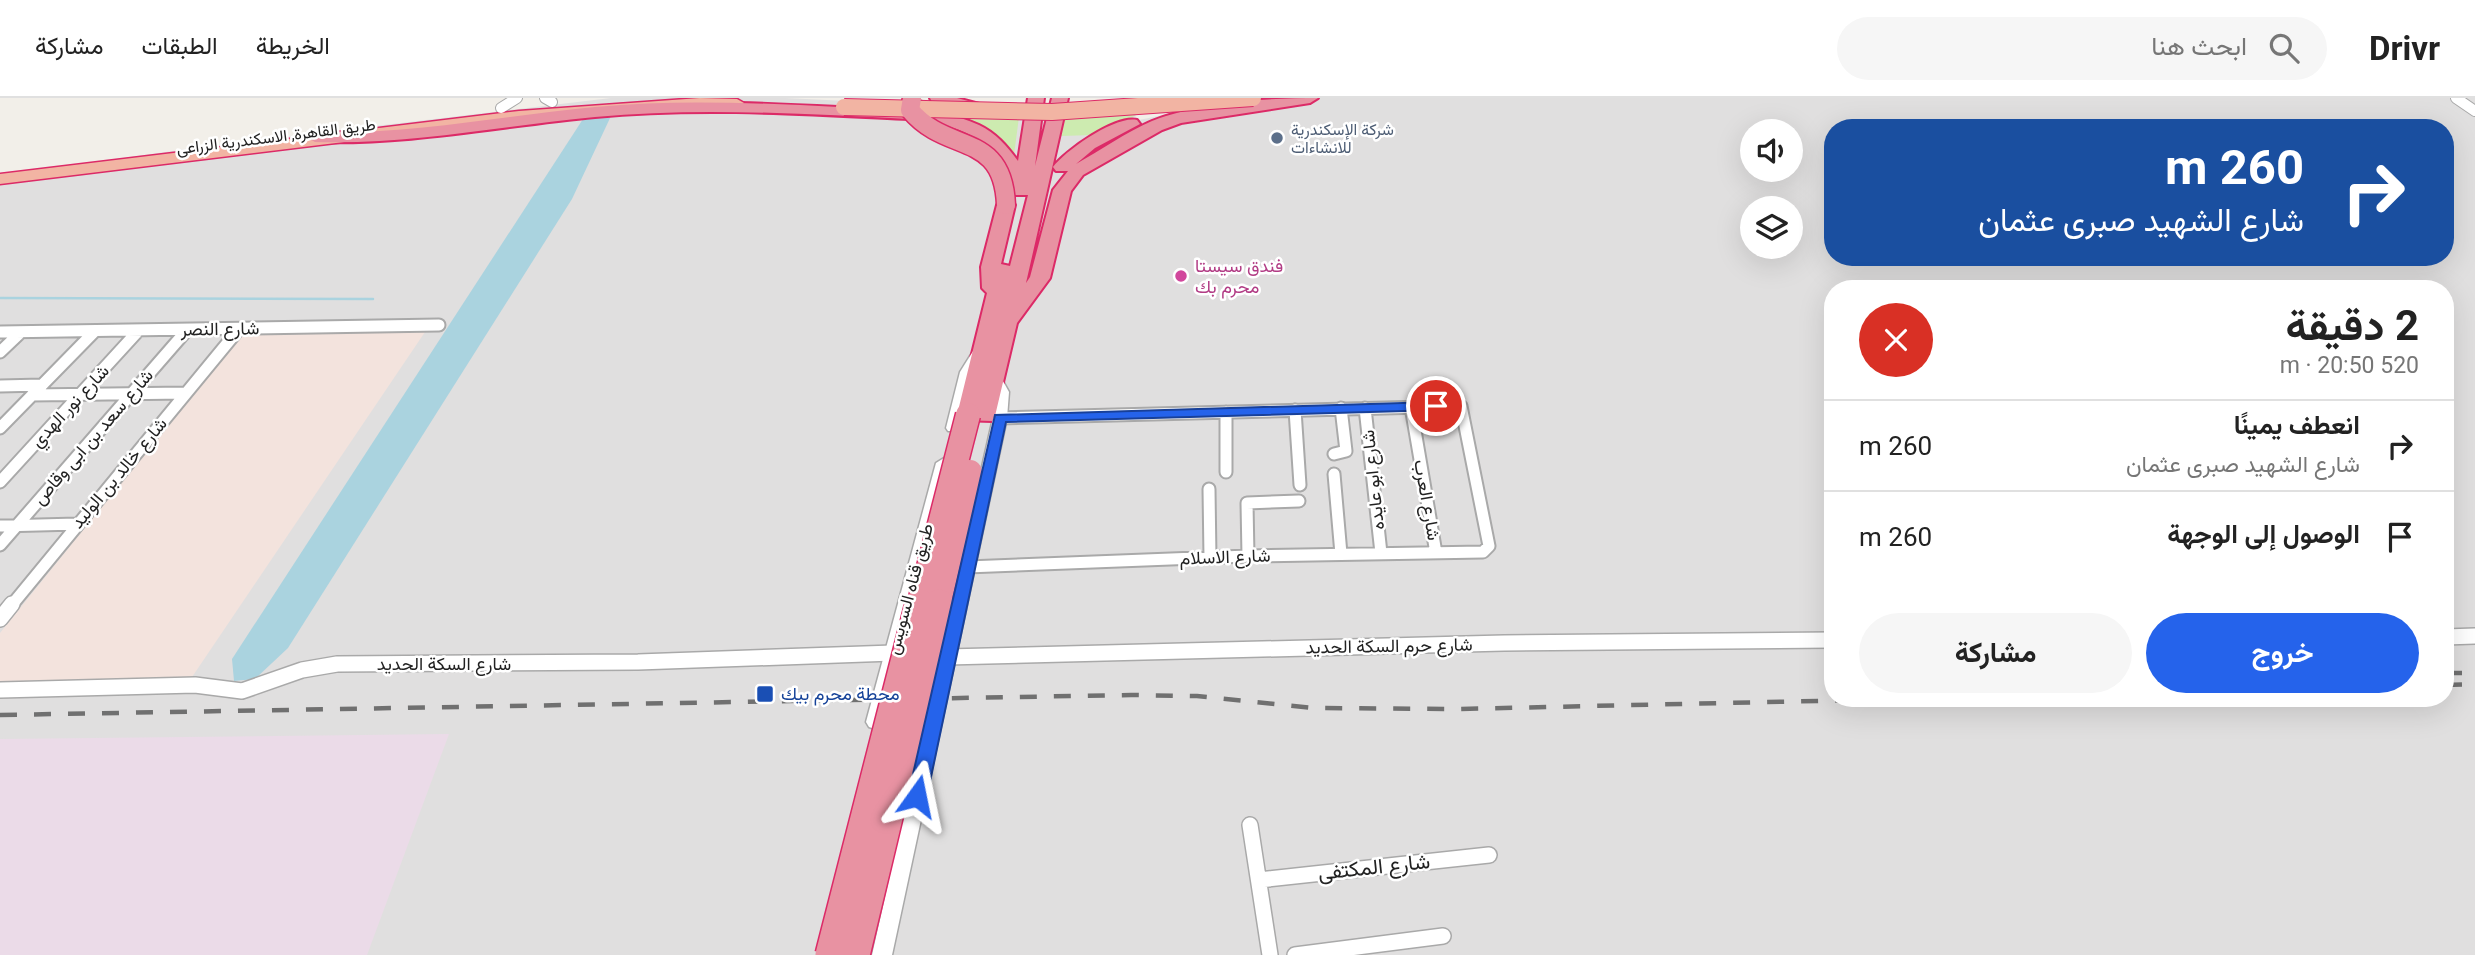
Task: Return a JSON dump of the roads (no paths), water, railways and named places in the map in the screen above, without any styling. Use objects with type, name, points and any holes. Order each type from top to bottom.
[{"type":"highway","name":"طريق القاهرة, الاسكندرية الزراعى","points":[[0,171],[548,100],[584,98]]},
{"type":"highway","points":[[912,98],[911,110],[918,120],[965,142],[993,162],[1004,178],[1006,205],[991,267],[995,299]]},
{"type":"highway","points":[[938,98],[956,105],[994,113]]},
{"type":"highway","name":"طريق قناه السويس","points":[[984,416],[981,349],[1022,188],[1036,98]]},
{"type":"highway","name":"طريق قناه السويس","points":[[984,416],[1060,98]]},
{"type":"highway","points":[[1082,111],[1142,98]]},
{"type":"highway","points":[[1026,299],[1053,180],[1071,157],[1100,138],[1144,118],[1158,107],[1162,98]]},
{"type":"highway","name":"طريق القاهرة, الاسكندرية الزراعى","points":[[0,179],[315,138],[636,103],[702,102],[994,113],[1082,111],[1253,98]]},
{"type":"highway","points":[[1008,320],[1026,299],[1044,268],[1062,190],[1077,171],[1156,126],[1178,118],[1310,98]]},
{"type":"highway","points":[[315,138],[414,133],[652,108],[777,109],[911,115],[947,120],[976,130],[1008,159],[1022,188]]},
{"type":"highway","points":[[830,955],[984,416]]},
{"type":"highway","points":[[855,955],[984,416]]},
{"type":"street","points":[[501,108],[517,98]]},
{"type":"street","points":[[2456,98],[2475,111]]},
{"type":"street","name":"شارع النصر","points":[[0,332],[439,325]]},
{"type":"street","name":"شارع خالد بن الوليد","points":[[0,619],[239,329]]},
{"type":"street","name":"شارع نور الهدي","points":[[0,482],[139,330]]},
{"type":"street","name":"شارع سعد بن ابى وقاص","points":[[0,545],[187,330]]},
{"type":"street","points":[[0,428],[95,331]]},
{"type":"street","points":[[0,352],[21,332]]},
{"type":"street","name":"طريق قناه السويس","points":[[818,955],[892,653],[967,372],[981,349]]},
{"type":"street","points":[[0,398],[6,386],[42,385]]},
{"type":"street","points":[[32,395],[186,393]]},
{"type":"street","name":"شارع الاسلام","points":[[967,567],[1248,556],[1483,552],[1489,546],[1461,406],[1411,407]]},
{"type":"street","points":[[984,416],[1411,407]]},
{"type":"street","name":"شارع العرب","points":[[1411,407],[1436,553]]},
{"type":"street","points":[[1334,454],[1346,451],[1341,408]]},
{"type":"street","name":"شارع ابو عايده","points":[[1365,408],[1381,553]]},
{"type":"street","points":[[1295,410],[1300,485]]},
{"type":"street","points":[[1226,412],[1226,472]]},
{"type":"street","name":"طريق قناه السويس","points":[[882,955],[967,567],[984,416]]},
{"type":"street","points":[[1334,474],[1341,554]]},
{"type":"street","points":[[1209,489],[1210,558]]},
{"type":"street","points":[[1248,556],[1247,503],[1299,501]]},
{"type":"street","points":[[0,526],[77,524]]},
{"type":"street","points":[[2454,637],[2475,636]]},
{"type":"street","name":"شارع حرم السكة الحديد","points":[[947,657],[1504,643],[1824,640]]},
{"type":"street","name":"شارع السكة الحديد","points":[[0,690],[195,685],[230,692],[254,688],[302,670],[337,664],[638,662],[892,653]]},
{"type":"street","points":[[1250,825],[1270,955]]},
{"type":"street","name":"شارع المكتفى","points":[[1259,880],[1489,855]]},
{"type":"street","points":[[1295,955],[1443,936]]},
{"type":"water","points":[[611,116],[572,199],[288,648],[255,679],[234,681],[232,659],[583,119]]},
{"type":"waterway","points":[[0,298],[373,299]]},
{"type":"railway","points":[[2454,673],[2475,673]]},
{"type":"railway","points":[[2454,685],[2475,684]]},
{"type":"railway","points":[[0,715],[1131,695],[1197,696],[1314,708],[1457,709],[1824,701]]},
{"type":"place","name":"شركة الإسكندرية للانشاءات","points":[[1277,138]]},
{"type":"place","name":"فندق سيستا محرم بك","points":[[1181,276]]},
{"type":"place","name":"محطة محرم بيك","points":[[765,694]]}]
